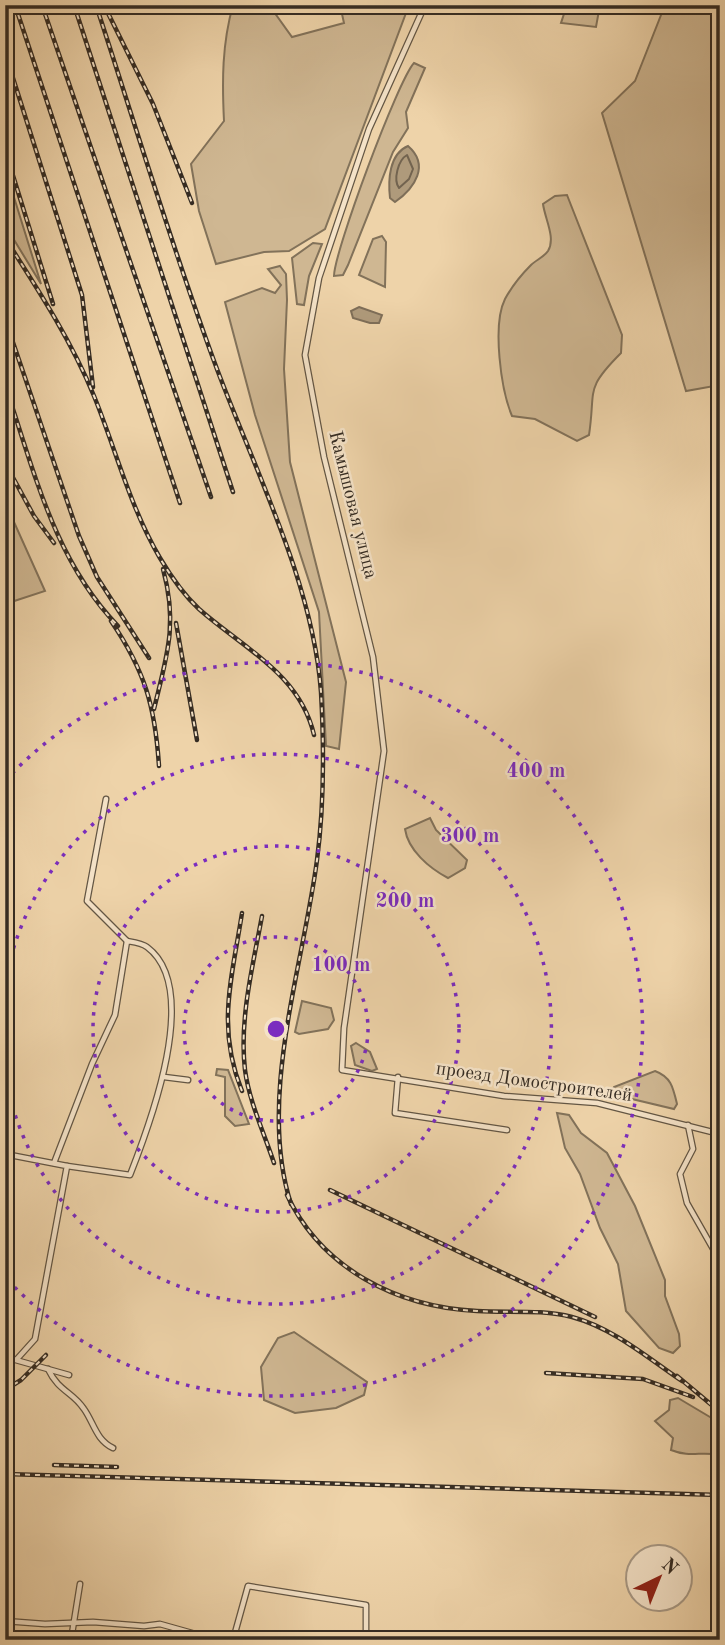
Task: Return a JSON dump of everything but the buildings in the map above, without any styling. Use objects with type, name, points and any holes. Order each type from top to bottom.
[{"type":"street","name":"Камышовая улица","points":[[342,1070],[344,1028],[384,751],[373,657],[327,471],[305,355],[309,317],[318,278],[369,129],[425,5]]},
{"type":"street","points":[[5,1169],[7,1154],[130,1175],[164,1077],[171,1047],[165,967],[146,946],[127,941],[87,901],[106,799]]},
{"type":"street","points":[[54,1163],[92,1064],[115,1015],[127,941]]},
{"type":"street","name":"проезд Домостроителей","points":[[342,1070],[505,1096],[597,1103],[720,1134]]},
{"type":"street","points":[[164,1077],[188,1080]]},
{"type":"street","points":[[398,1077],[395,1113],[507,1130]]},
{"type":"street","points":[[688,1125],[693,1149],[680,1174],[687,1203],[720,1261]]},
{"type":"street","points":[[17,1359],[35,1339],[67,1166]]},
{"type":"street","points":[[5,1357],[69,1375]]},
{"type":"street","points":[[48,1368],[55,1385],[83,1407],[103,1443],[113,1448]]},
{"type":"street","points":[[71,1640],[80,1584]]},
{"type":"street","points":[[233,1640],[248,1586],[366,1605],[366,1640]]},
{"type":"street","points":[[5,1620],[164,1625],[217,1640]]},
{"type":"shaded area","points":[[233,5],[269,5],[292,37],[344,23],[340,5],[409,5],[325,229],[289,251],[264,252],[216,264],[199,211],[191,164],[224,121],[224,63]]},
{"type":"shaded area","points":[[567,5],[600,5],[596,27],[561,23]]},
{"type":"shaded area","points":[[665,5],[720,5],[720,385],[686,391],[602,113],[635,81]]},
{"type":"shaded area","points":[[414,63],[425,68],[406,112],[408,128],[393,152],[343,275],[334,276],[344,235],[368,167],[395,100]]},
{"type":"shaded area","points":[[5,169],[8,178],[41,284],[5,225]]},
{"type":"shaded area","points":[[567,195],[622,335],[621,353],[596,383],[589,435],[577,441],[535,419],[512,416],[504,390],[499,341],[501,310],[505,299],[524,273],[550,246],[543,204],[555,196]]},
{"type":"shaded area","points":[[382,236],[386,242],[385,287],[359,275],[373,239]]},
{"type":"shaded area","points":[[313,243],[322,244],[309,276],[304,305],[297,304],[292,258]]},
{"type":"shaded area","points":[[280,266],[286,274],[284,369],[290,462],[346,682],[339,749],[326,746],[319,612],[255,415],[225,302],[262,288],[275,293],[281,285],[268,269]]},
{"type":"shaded area","points":[[5,502],[45,591],[5,604]]},
{"type":"shaded area","points":[[430,818],[436,830],[467,860],[465,868],[448,878],[420,858],[407,837],[405,829]]},
{"type":"shaded area","points":[[302,1001],[331,1008],[334,1020],[328,1029],[299,1034],[295,1032]]},
{"type":"shaded area","points":[[356,1043],[370,1052],[377,1069],[372,1071],[355,1065],[351,1046]]},
{"type":"shaded area","points":[[217,1069],[228,1070],[249,1124],[235,1126],[225,1116],[225,1077],[216,1075]]},
{"type":"shaded area","points":[[655,1071],[665,1076],[670,1083],[677,1104],[674,1109],[611,1094],[614,1087]]},
{"type":"shaded area","points":[[557,1113],[569,1115],[581,1133],[607,1153],[635,1206],[665,1280],[665,1296],[679,1334],[680,1346],[673,1353],[659,1348],[626,1311],[618,1264],[600,1228],[580,1174],[565,1148]]},
{"type":"shaded area","points":[[294,1332],[367,1382],[364,1395],[336,1408],[295,1413],[264,1400],[261,1367],[278,1338]]},
{"type":"shaded area","points":[[678,1398],[720,1423],[720,1455],[684,1454],[671,1450],[673,1438],[655,1421],[669,1410],[670,1400]]},
{"type":"water","points":[[408,146],[415,153],[419,168],[414,183],[395,202],[390,198],[391,168],[397,155]]},
{"type":"water","points":[[359,307],[382,315],[379,323],[353,318],[351,311]]},
{"type":"railway","points":[[15,5],[180,503]]},
{"type":"railway","points":[[42,5],[211,497]]},
{"type":"railway","points":[[74,5],[233,492]]},
{"type":"railway","points":[[96,5],[198,317],[294,566],[316,650],[323,733],[319,840],[286,1033],[279,1121],[282,1164],[291,1204]]},
{"type":"railway","points":[[104,5],[153,104],[192,203]]},
{"type":"railway","points":[[5,53],[82,295],[93,387]]},
{"type":"railway","points":[[5,150],[53,304]]},
{"type":"railway","points":[[5,238],[53,315],[85,375],[140,519],[164,565],[199,609],[283,679],[307,714],[314,735]]},
{"type":"railway","points":[[5,319],[79,536],[97,577],[149,658]]},
{"type":"railway","points":[[5,385],[48,513],[62,543],[77,572],[118,626]]},
{"type":"railway","points":[[5,463],[34,516],[54,543]]},
{"type":"railway","points":[[154,709],[169,639],[170,606],[163,569]]},
{"type":"railway","points":[[111,621],[132,656],[146,690],[155,725],[159,766]]},
{"type":"railway","points":[[176,623],[197,740]]},
{"type":"railway","points":[[242,913],[231,981],[228,1024],[234,1068],[242,1091]]},
{"type":"railway","points":[[262,916],[248,993],[244,1051],[250,1093],[274,1163]]},
{"type":"railway","points":[[330,1190],[595,1317]]},
{"type":"railway","points":[[287,1195],[320,1244],[341,1263],[391,1292],[418,1302],[447,1308],[548,1313],[572,1317],[616,1336],[682,1381]]},
{"type":"railway","points":[[5,1390],[21,1380],[46,1355]]},
{"type":"railway","points":[[546,1373],[643,1379],[693,1397]]},
{"type":"railway","points":[[677,1376],[720,1412]]},
{"type":"railway","points":[[54,1465],[117,1467]]},
{"type":"railway","points":[[5,1474],[720,1495]]}]
